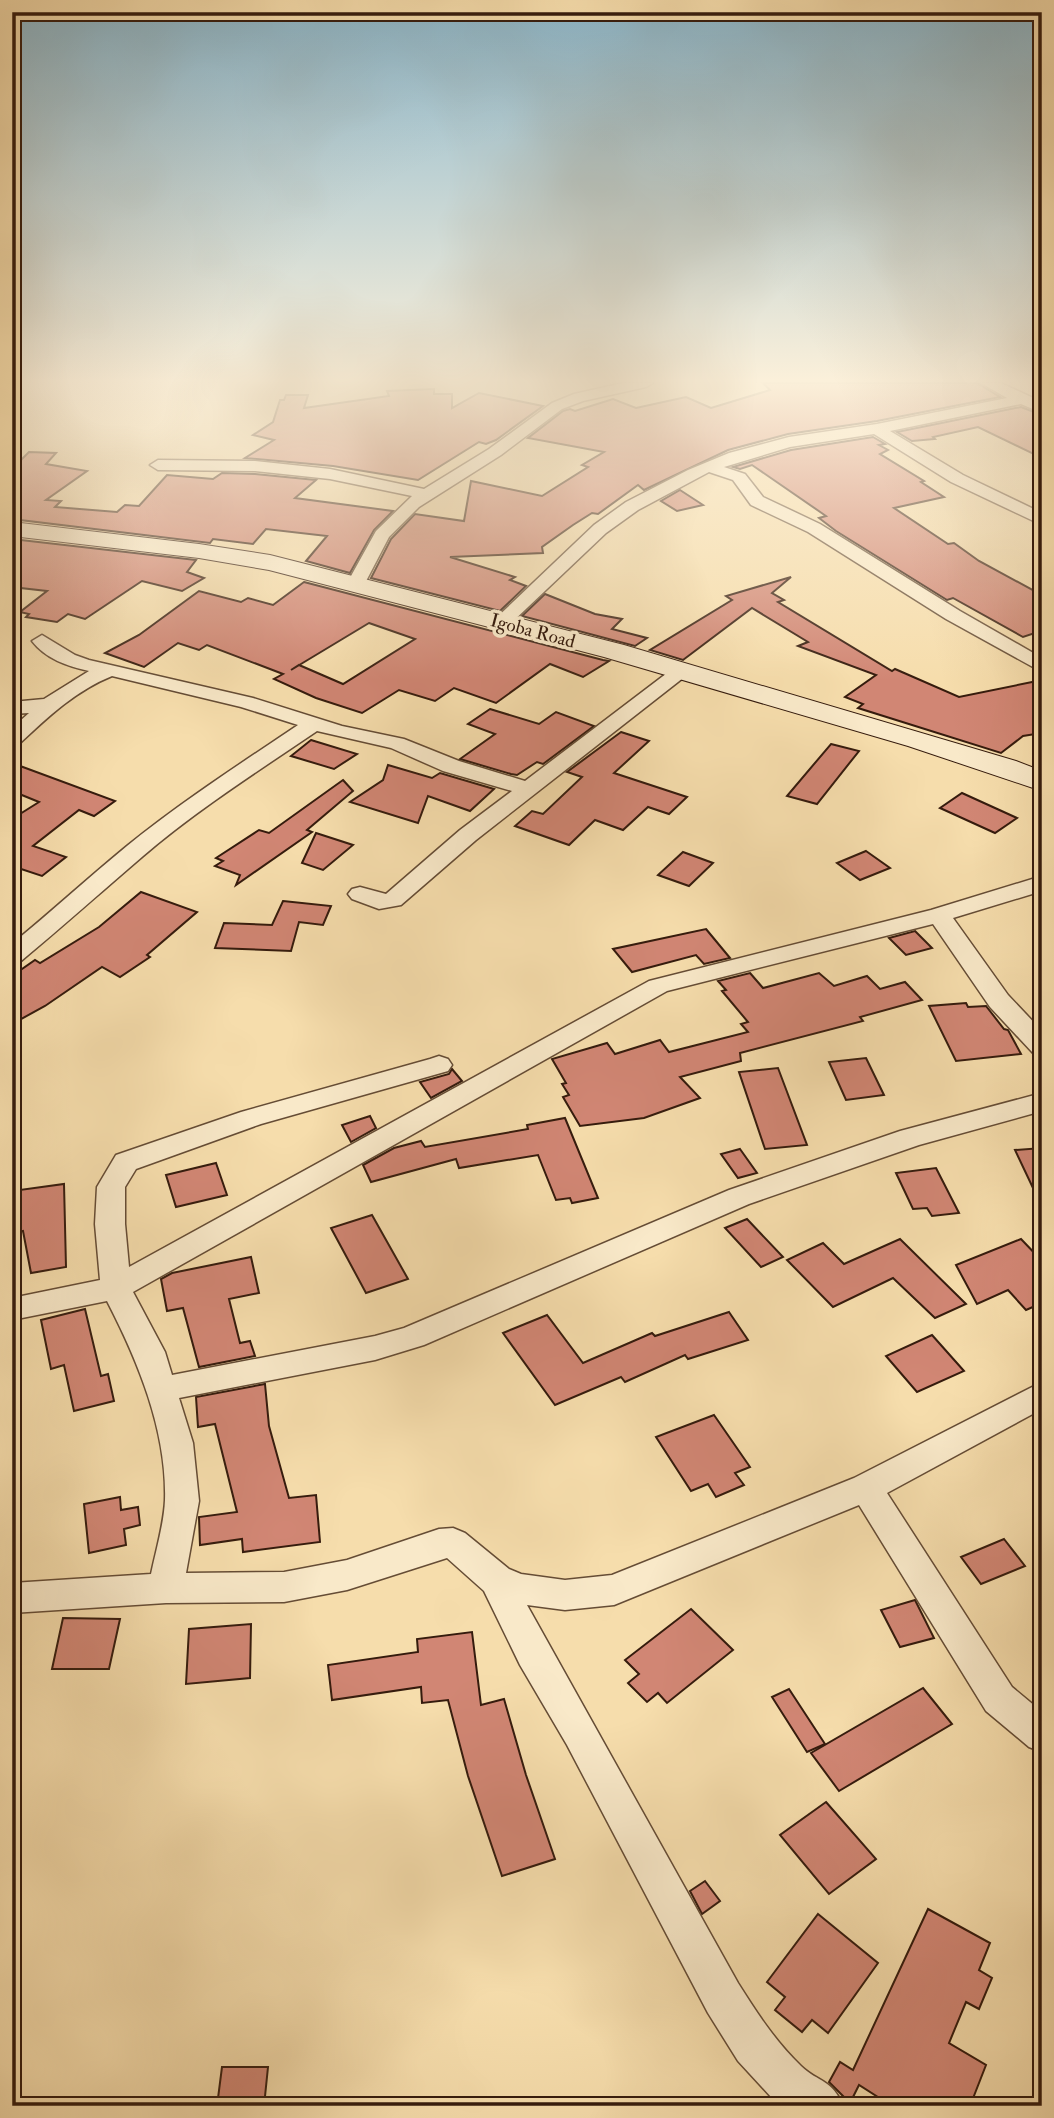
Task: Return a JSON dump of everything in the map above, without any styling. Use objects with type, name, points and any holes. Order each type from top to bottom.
[{"type":"street","points":[[373,482],[426,494]]},
{"type":"street","points":[[355,585],[382,535],[413,503],[446,482]]},
{"type":"street","points":[[501,622],[600,529],[632,506],[680,482]]},
{"type":"street","points":[[743,482],[757,501],[814,528],[942,608],[1042,666]]},
{"type":"street","points":[[966,482],[1042,520]]},
{"type":"street","name":"Igoba Road","points":[[12,529],[230,556],[355,585],[682,671],[993,763],[1042,782]]},
{"type":"street","points":[[42,641],[52,652],[107,671],[132,673],[161,684],[246,702],[313,724],[397,743],[452,766],[530,789]]},
{"type":"street","points":[[12,740],[49,705],[85,680],[107,671]]},
{"type":"street","points":[[360,894],[379,902],[393,900],[468,835],[682,671]]},
{"type":"street","points":[[12,708],[49,705]]},
{"type":"street","points":[[12,956],[86,896],[135,851],[209,795],[313,724]]},
{"type":"street","points":[[12,1309],[117,1288],[659,986],[939,915],[1042,883]]},
{"type":"street","points":[[939,915],[999,1001],[1042,1047]]},
{"type":"street","points":[[166,1588],[181,1501],[177,1443],[149,1352],[117,1288],[110,1224],[111,1187],[126,1162],[251,1118],[439,1065]]},
{"type":"street","points":[[162,1389],[340,1353],[375,1349],[414,1338],[739,1197],[910,1138],[1042,1102]]},
{"type":"street","points":[[497,1580],[519,1589],[565,1595],[614,1590],[866,1488],[1042,1394]]},
{"type":"street","points":[[866,1488],[999,1699],[1042,1735]]},
{"type":"street","points":[[12,1598],[166,1588],[264,1589],[318,1582],[439,1544],[453,1543],[476,1559],[497,1580],[533,1654],[580,1733],[723,1998],[753,2046],[787,2083],[821,2106]]},
{"type":"building","points":[[12,482],[72,482],[46,500],[61,501],[55,507],[117,512],[125,505],[139,506],[161,482],[314,482],[295,498],[393,511],[374,530],[350,573],[306,561],[327,536],[266,529],[253,544],[213,539],[210,543],[12,519]]},
{"type":"building","points":[[471,482],[542,496],[564,482],[661,482],[644,490],[638,485],[598,514],[592,513],[542,547],[543,553],[450,557],[515,577],[510,580],[526,586],[500,611],[371,578],[391,539],[415,514],[464,521]]},
{"type":"building","points":[[776,482],[921,482],[944,497],[894,508],[948,544],[954,543],[979,561],[1042,595],[1041,631],[1023,637],[953,598],[947,600],[819,518],[826,516]]},
{"type":"building","points":[[680,490],[703,505],[677,511],[661,501]]},
{"type":"building","points":[[12,539],[196,560],[187,572],[204,578],[182,591],[142,581],[85,619],[68,614],[57,622],[26,617],[29,614],[20,612],[47,591],[12,587]]},
{"type":"building","points":[[791,577],[772,593],[784,600],[778,602],[892,671],[895,669],[959,697],[1042,680],[1042,733],[1023,736],[1001,753],[858,708],[863,704],[845,697],[876,675],[798,646],[808,642],[752,608],[683,660],[650,650],[732,600],[726,596]]},
{"type":"building","points":[[304,582],[609,661],[583,677],[550,664],[496,703],[454,688],[435,701],[399,690],[362,713],[316,698],[274,679],[283,674],[207,645],[199,650],[178,643],[144,667],[105,653],[139,635],[199,591],[241,602],[248,598],[273,605]],"holes":[[[369,623],[415,639],[343,684],[299,665]]]},
{"type":"building","points":[[545,594],[595,614],[622,619],[612,629],[647,638],[635,646],[522,616]]},
{"type":"building","points":[[490,709],[539,724],[556,712],[594,726],[543,764],[537,762],[517,775],[460,759],[495,734],[468,724]]},
{"type":"building","points":[[621,732],[649,741],[614,773],[687,797],[669,814],[648,807],[623,830],[595,820],[569,845],[515,826],[532,811],[543,814],[582,777],[567,772]]},
{"type":"building","points":[[311,740],[357,754],[334,769],[291,756]]},
{"type":"building","points":[[831,744],[859,751],[817,804],[787,796]]},
{"type":"building","points":[[12,763],[115,801],[94,816],[79,810],[33,846],[66,857],[42,876],[12,866],[12,819],[39,802],[12,791]]},
{"type":"building","points":[[388,765],[432,778],[440,773],[494,789],[470,811],[428,796],[418,823],[350,802],[383,780]]},
{"type":"building","points":[[343,780],[353,791],[307,830],[312,832],[236,885],[240,875],[215,866],[223,861],[216,858],[259,830],[269,833]]},
{"type":"building","points":[[962,793],[1017,818],[995,833],[940,808]]},
{"type":"building","points":[[316,833],[353,845],[323,870],[302,863]]},
{"type":"building","points":[[866,851],[890,868],[860,880],[837,863]]},
{"type":"building","points":[[683,852],[713,863],[689,886],[658,875]]},
{"type":"building","points":[[141,892],[197,912],[147,955],[150,957],[120,977],[102,967],[45,1006],[12,1024],[12,976],[35,960],[40,963],[99,927]]},
{"type":"building","points":[[283,901],[331,906],[323,925],[299,922],[291,951],[215,948],[224,923],[272,925]]},
{"type":"building","points":[[706,929],[730,958],[704,964],[696,955],[632,972],[613,949]]},
{"type":"building","points":[[915,931],[932,948],[906,955],[889,938]]},
{"type":"building","points":[[750,973],[763,988],[819,973],[834,986],[867,976],[880,989],[905,982],[922,1000],[860,1017],[863,1021],[740,1053],[741,1061],[680,1077],[700,1098],[644,1118],[580,1126],[563,1097],[569,1095],[562,1084],[566,1083],[552,1059],[607,1043],[615,1054],[660,1040],[669,1052],[748,1032],[741,1024],[748,1022],[722,991],[726,990],[718,981]]},
{"type":"building","points":[[966,1003],[968,1007],[986,1006],[1004,1029],[1008,1030],[1021,1054],[956,1061],[929,1006]]},
{"type":"building","points":[[866,1058],[884,1095],[846,1100],[829,1062]]},
{"type":"building","points":[[778,1068],[807,1145],[765,1149],[739,1072]]},
{"type":"building","points":[[452,1069],[462,1081],[431,1098],[420,1082],[449,1074]]},
{"type":"building","points":[[370,1116],[376,1128],[351,1142],[342,1125]]},
{"type":"building","points":[[565,1118],[598,1198],[572,1203],[570,1198],[556,1200],[538,1155],[459,1168],[456,1159],[371,1182],[363,1165],[394,1148],[421,1141],[425,1147],[528,1129],[527,1125]]},
{"type":"building","points":[[1042,1148],[1042,1207],[1015,1150]]},
{"type":"building","points":[[740,1149],[757,1173],[738,1178],[721,1154]]},
{"type":"building","points":[[216,1163],[227,1195],[176,1207],[166,1175]]},
{"type":"building","points":[[936,1168],[959,1213],[932,1216],[927,1208],[913,1209],[896,1173]]},
{"type":"building","points":[[64,1184],[66,1267],[31,1273],[23,1231],[12,1233],[12,1191]]},
{"type":"building","points":[[372,1215],[408,1279],[366,1293],[331,1228]]},
{"type":"building","points":[[747,1219],[783,1257],[761,1267],[725,1228]]},
{"type":"building","points":[[900,1239],[966,1304],[935,1318],[893,1278],[833,1307],[787,1260],[823,1243],[844,1264]]},
{"type":"building","points":[[1021,1239],[1042,1261],[1042,1303],[1026,1310],[1008,1290],[977,1304],[956,1265]]},
{"type":"building","points":[[251,1257],[259,1293],[229,1299],[240,1343],[250,1341],[255,1356],[199,1367],[183,1308],[167,1311],[161,1279],[172,1273]]},
{"type":"building","points":[[85,1309],[101,1376],[108,1374],[114,1401],[74,1411],[64,1365],[51,1369],[41,1320]]},
{"type":"building","points":[[729,1312],[748,1340],[688,1359],[685,1355],[625,1382],[621,1377],[555,1405],[503,1333],[547,1315],[583,1363],[652,1333],[655,1336]]},
{"type":"building","points":[[932,1335],[964,1371],[917,1392],[886,1356]]},
{"type":"building","points":[[265,1384],[269,1426],[289,1498],[316,1495],[320,1542],[243,1552],[242,1539],[200,1545],[199,1517],[237,1512],[215,1424],[198,1427],[196,1397]]},
{"type":"building","points":[[714,1415],[750,1467],[735,1473],[744,1485],[716,1497],[708,1484],[691,1491],[656,1437]]},
{"type":"building","points":[[120,1497],[121,1510],[138,1507],[140,1525],[124,1529],[126,1545],[89,1553],[84,1504]]},
{"type":"building","points":[[1004,1539],[1025,1566],[981,1584],[961,1557]]},
{"type":"building","points":[[915,1600],[934,1638],[900,1647],[881,1610]]},
{"type":"building","points":[[691,1609],[733,1650],[667,1703],[658,1693],[647,1702],[628,1683],[639,1674],[625,1660]]},
{"type":"building","points":[[63,1618],[120,1619],[109,1669],[52,1669]]},
{"type":"building","points":[[251,1624],[250,1678],[186,1684],[189,1629]]},
{"type":"building","points":[[472,1632],[481,1705],[504,1699],[526,1775],[555,1859],[502,1876],[468,1776],[448,1700],[422,1703],[421,1687],[332,1700],[328,1665],[418,1652],[417,1639]]},
{"type":"building","points":[[923,1688],[952,1724],[839,1791],[811,1753]]},
{"type":"building","points":[[789,1689],[825,1744],[807,1752],[772,1697]]},
{"type":"building","points":[[826,1802],[876,1859],[829,1894],[780,1835]]},
{"type":"building","points":[[705,1881],[720,1901],[702,1914],[690,1891]]},
{"type":"building","points":[[928,1909],[990,1943],[979,1970],[992,1978],[979,2009],[966,2002],[949,2043],[986,2065],[970,2106],[892,2106],[859,2085],[850,2103],[829,2082],[840,2062],[853,2070]]},
{"type":"building","points":[[818,1914],[878,1963],[828,2033],[812,2020],[802,2032],[775,2010],[785,1997],[767,1982]]},
{"type":"building","points":[[222,2067],[268,2067],[264,2106],[217,2106]]}]
